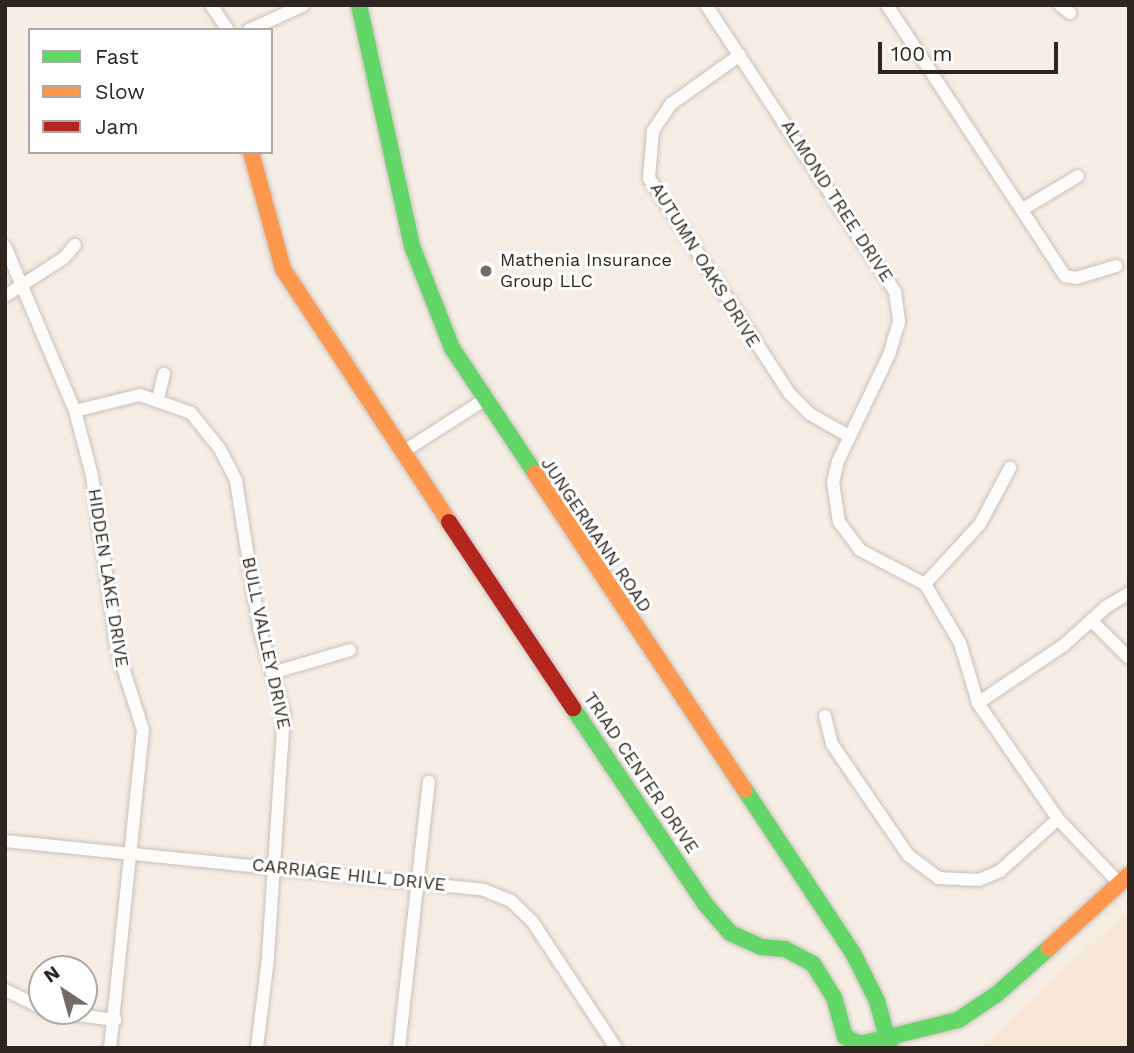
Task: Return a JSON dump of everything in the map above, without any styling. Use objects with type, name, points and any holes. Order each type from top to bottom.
[{"type":"street","points":[[211,5],[227,28]]},
{"type":"street","points":[[253,28],[304,5]]},
{"type":"street","name":"JUNGERMANN ROAD","points":[[359,5],[417,265],[452,348],[853,953],[889,1043]]},
{"type":"street","name":"ALMOND TREE DRIVE","points":[[706,5],[895,292],[899,322],[889,355],[848,435],[833,482],[839,522],[860,550],[925,584]]},
{"type":"street","points":[[887,5],[982,156],[1023,209],[1066,276],[1076,278],[1116,266]]},
{"type":"street","name":"AUTUMN OAKS DRIVE","points":[[740,55],[671,104],[653,131],[649,178],[789,393],[810,414],[848,435]]},
{"type":"street","name":"TRIAD CENTER DRIVE","points":[[252,154],[283,269],[706,905],[730,933],[761,947],[785,949],[813,964],[834,997],[845,1037],[860,1044],[889,1043],[958,1020],[997,994],[1124,879]]},
{"type":"street","points":[[1023,209],[1078,176]]},
{"type":"street","points":[[5,296],[64,258],[75,245]]},
{"type":"street","name":"HIDDEN LAKE DRIVE","points":[[5,246],[23,283],[75,411],[92,476],[117,649],[143,730],[134,853],[110,1048]]},
{"type":"street","points":[[158,398],[164,374]]},
{"type":"street","name":"BULL VALLEY DRIVE","points":[[75,411],[140,395],[158,398],[191,413],[203,424],[236,481],[259,627],[275,672],[285,743],[271,867],[268,958],[257,1048]]},
{"type":"street","points":[[403,453],[484,400]]},
{"type":"street","points":[[1010,468],[980,524],[925,584],[960,643],[967,677],[978,703],[1058,819],[1124,879]]},
{"type":"street","points":[[978,703],[1064,645],[1091,620],[1129,593]]},
{"type":"street","points":[[1091,620],[1129,658]]},
{"type":"street","points":[[275,672],[350,650]]},
{"type":"street","points":[[825,716],[832,744],[908,855],[938,878],[979,880],[1000,871],[1058,819]]},
{"type":"street","points":[[399,1048],[429,782]]},
{"type":"street","name":"CARRIAGE HILL DRIVE","points":[[5,841],[484,890],[510,901],[532,921],[616,1048]]},
{"type":"street","points":[[5,990],[28,1001]]},
{"type":"street","points":[[98,1018],[115,1020]]},
{"type":"shaded area","points":[[1129,908],[1129,1048],[980,1048],[1106,931]]},
{"type":"traffic: fast","points":[[359,5],[412,246],[452,348],[535,473]]},
{"type":"traffic: fast","points":[[573,708],[706,905],[730,933],[761,947],[785,949],[813,964],[834,997],[845,1037],[860,1044],[958,1020],[997,994],[1049,948]]},
{"type":"traffic: fast","points":[[745,790],[853,953],[877,1001],[890,1048]]},
{"type":"traffic: slow","points":[[252,154],[283,269],[449,522]]},
{"type":"traffic: slow","points":[[535,473],[745,790]]},
{"type":"traffic: slow","points":[[1049,948],[1129,875]]},
{"type":"traffic: jam","points":[[449,522],[573,708]]},
{"type":"place","name":"Mathenia Insurance Group LLC","points":[[486,271]]}]
